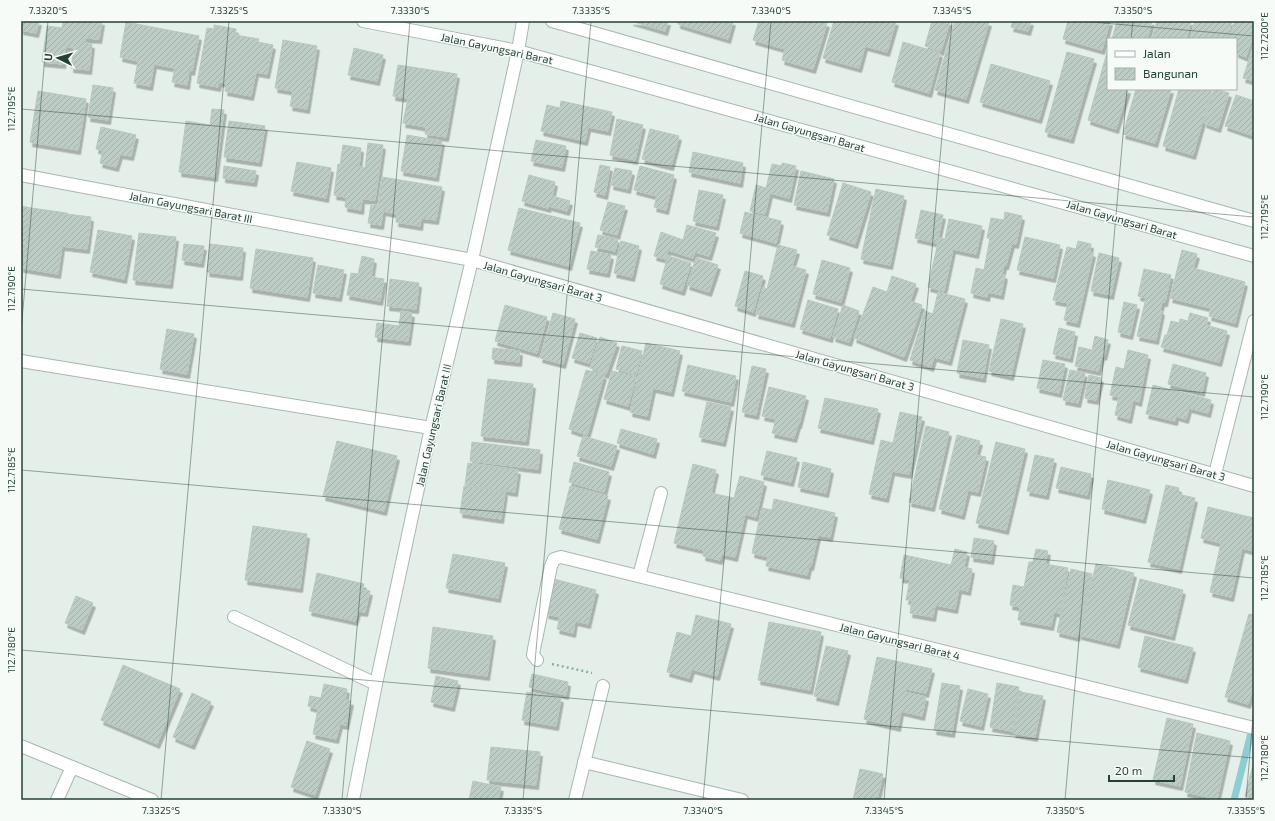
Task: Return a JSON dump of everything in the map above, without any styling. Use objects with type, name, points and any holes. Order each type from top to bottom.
[{"type":"street","name":"Jalan Gayungsari Barat","points":[[362,21],[518,50],[1254,256]]},
{"type":"street","name":"Jalan Gayungsari Barat III","points":[[353,800],[376,684],[431,428],[472,260],[523,21]]},
{"type":"street","points":[[552,21],[1254,221]]},
{"type":"street","name":"Jalan Gayungsari Barat III","points":[[21,175],[455,256]]},
{"type":"street","name":"Jalan Gayungsari Barat 3","points":[[455,256],[1254,486]]},
{"type":"street","points":[[1215,474],[1254,321]]},
{"type":"street","points":[[21,361],[431,428]]},
{"type":"street","points":[[639,576],[661,493]]},
{"type":"street","name":"Jalan Gayungsari Barat 4","points":[[536,660],[533,656],[534,649],[551,566],[554,559],[561,557],[1254,728]]},
{"type":"street","points":[[234,617],[376,684]]},
{"type":"street","points":[[575,800],[603,686]]},
{"type":"street","points":[[21,746],[152,800]]},
{"type":"street","points":[[584,762],[742,800]]},
{"type":"street","points":[[57,800],[72,767]]},
{"type":"path","points":[[536,660],[595,674],[600,679],[603,686]]},
{"type":"building","points":[[21,21],[39,21],[36,33],[21,30]]},
{"type":"building","points":[[63,21],[102,21],[99,39],[85,38],[85,43],[92,44],[89,70],[71,68],[74,48],[66,46],[63,64],[42,62],[47,26],[62,28]]},
{"type":"building","points":[[631,21],[668,21],[665,31]]},
{"type":"building","points":[[678,21],[733,21],[728,39],[678,24]]},
{"type":"building","points":[[759,21],[821,21],[827,23],[813,69],[782,60],[785,49],[753,40]]},
{"type":"building","points":[[834,21],[896,21],[887,52],[865,46],[859,68],[823,58]]},
{"type":"building","points":[[932,21],[950,21],[941,51],[925,46]]},
{"type":"building","points":[[955,21],[989,22],[966,99],[935,90]]},
{"type":"building","points":[[1013,21],[1031,21],[1028,31],[1011,27]]},
{"type":"building","points":[[1068,21],[1110,21],[1102,50],[1063,39]]},
{"type":"building","points":[[1117,21],[1152,21],[1147,38],[1112,38]]},
{"type":"building","points":[[1157,21],[1191,21],[1186,38],[1152,38]]},
{"type":"building","points":[[1195,21],[1232,21],[1227,38],[1190,38]]},
{"type":"building","points":[[1235,21],[1254,21],[1254,33],[1246,57],[1237,53],[1237,38],[1229,38]]},
{"type":"building","points":[[126,22],[199,36],[192,71],[189,70],[187,85],[172,82],[175,68],[154,64],[150,86],[134,83],[138,61],[120,57]]},
{"type":"building","points":[[214,25],[236,29],[235,35],[259,39],[258,42],[273,45],[267,74],[256,72],[251,96],[225,91],[226,83],[219,82],[218,87],[197,83],[207,28],[214,29]]},
{"type":"building","points":[[283,40],[317,46],[307,109],[290,106],[293,91],[275,88]]},
{"type":"building","points":[[903,42],[940,53],[929,93],[892,82]]},
{"type":"building","points":[[1254,44],[1254,81],[1243,78]]},
{"type":"building","points":[[354,48],[383,55],[377,81],[348,75]]},
{"type":"building","points":[[1067,52],[1094,59],[1071,139],[1045,132]]},
{"type":"building","points":[[1107,53],[1107,90],[1128,90],[1116,129],[1088,120]]},
{"type":"building","points":[[991,64],[1050,81],[1039,119],[980,102]]},
{"type":"building","points":[[398,65],[457,74],[446,137],[425,134],[426,127],[403,123],[408,98],[393,96]]},
{"type":"building","points":[[93,85],[113,88],[108,120],[88,117]]},
{"type":"building","points":[[1136,90],[1171,90],[1155,143],[1123,134]]},
{"type":"building","points":[[1179,90],[1212,90],[1193,155],[1163,146]]},
{"type":"building","points":[[1214,90],[1229,93],[1218,128],[1204,123]]},
{"type":"building","points":[[38,91],[86,99],[78,150],[30,142]]},
{"type":"building","points":[[1236,95],[1254,101],[1254,136],[1225,126]]},
{"type":"building","points":[[561,101],[612,112],[608,131],[588,127],[585,141],[541,131],[547,105],[560,108]]},
{"type":"building","points":[[212,109],[224,110],[215,177],[179,172],[186,121],[210,125]]},
{"type":"building","points":[[617,119],[643,125],[635,160],[610,155]]},
{"type":"building","points":[[229,121],[265,126],[259,162],[224,157]]},
{"type":"building","points":[[101,127],[136,135],[131,156],[120,154],[116,167],[100,163],[103,150],[96,149]]},
{"type":"building","points":[[650,129],[679,136],[671,166],[642,159]]},
{"type":"building","points":[[407,135],[442,141],[436,177],[401,171]]},
{"type":"building","points":[[536,140],[566,146],[562,167],[531,161]]},
{"type":"building","points":[[368,143],[383,145],[375,200],[362,199],[361,210],[345,207],[346,197],[334,195],[338,164],[340,165],[343,145],[361,148],[359,167],[365,168]]},
{"type":"building","points":[[693,152],[743,163],[740,183],[689,172]]},
{"type":"building","points":[[297,162],[331,168],[326,198],[291,191]]},
{"type":"building","points":[[782,163],[796,166],[789,198],[770,193],[765,214],[750,211],[756,185],[766,188],[772,164],[782,166]]},
{"type":"building","points":[[600,165],[610,167],[605,195],[594,192]]},
{"type":"building","points":[[224,166],[256,171],[254,182],[223,178]]},
{"type":"building","points":[[640,166],[674,175],[666,210],[654,207],[657,196],[634,190]]},
{"type":"building","points":[[615,168],[632,171],[628,189],[611,185]]},
{"type":"building","points":[[801,171],[834,179],[827,212],[794,205]]},
{"type":"building","points":[[529,175],[555,182],[552,196],[570,201],[567,211],[522,201]]},
{"type":"building","points":[[382,177],[442,187],[436,220],[421,218],[420,226],[396,222],[397,214],[383,211],[381,225],[368,223],[371,205],[378,206]]},
{"type":"building","points":[[843,183],[871,192],[855,244],[827,235]]},
{"type":"building","points":[[876,189],[904,196],[890,265],[861,259]]},
{"type":"building","points":[[699,190],[723,195],[716,226],[693,221]]},
{"type":"building","points":[[608,202],[625,206],[617,235],[600,230]]},
{"type":"building","points":[[21,206],[31,208],[22,268],[21,268]]},
{"type":"building","points":[[31,208],[91,217],[87,249],[62,246],[58,274],[22,268]]},
{"type":"building","points":[[519,208],[580,223],[569,266],[508,250]]},
{"type":"building","points":[[921,210],[943,215],[937,243],[915,238]]},
{"type":"building","points":[[745,212],[781,221],[776,243],[740,233]]},
{"type":"building","points":[[1005,212],[1022,216],[1016,244],[1012,243],[1006,265],[1004,265],[1002,274],[1005,275],[1001,295],[988,292],[987,297],[971,293],[976,268],[984,270],[990,238],[987,238],[991,218],[1004,220]]},
{"type":"building","points":[[949,219],[982,226],[976,254],[953,249],[944,291],[928,287],[939,238],[945,239]]},
{"type":"building","points":[[687,225],[716,233],[709,256],[695,252],[693,258],[668,250],[666,259],[654,256],[661,232],[683,240]]},
{"type":"building","points":[[98,230],[132,236],[124,279],[90,272]]},
{"type":"building","points":[[139,233],[176,237],[170,284],[133,280]]},
{"type":"building","points":[[598,235],[618,239],[615,251],[595,247]]},
{"type":"building","points":[[1025,237],[1060,245],[1053,278],[1017,270]]},
{"type":"building","points":[[621,241],[639,246],[632,277],[614,273]]},
{"type":"building","points":[[1078,241],[1091,244],[1090,252],[1093,253],[1077,323],[1064,320],[1068,303],[1053,300],[1067,247],[1076,249]]},
{"type":"building","points":[[184,244],[204,246],[201,263],[182,260]]},
{"type":"building","points":[[210,244],[243,248],[240,276],[207,272]]},
{"type":"building","points":[[778,245],[797,250],[792,266],[806,270],[792,323],[756,314],[763,287],[767,289]]},
{"type":"building","points":[[256,249],[313,258],[307,297],[250,288]]},
{"type":"building","points":[[1182,250],[1197,254],[1193,268],[1245,282],[1235,323],[1209,316],[1211,308],[1170,298]]},
{"type":"building","points":[[591,251],[611,255],[607,273],[587,269]]},
{"type":"building","points":[[1099,253],[1119,258],[1111,295],[1091,291]]},
{"type":"building","points":[[362,256],[374,259],[371,277],[384,279],[380,301],[347,295],[351,273],[358,274]]},
{"type":"building","points":[[668,256],[691,263],[682,291],[660,284]]},
{"type":"building","points":[[696,258],[718,265],[709,292],[687,285]]},
{"type":"building","points":[[822,260],[850,268],[841,302],[813,294]]},
{"type":"building","points":[[318,265],[344,270],[339,297],[313,293]]},
{"type":"building","points":[[1144,269],[1171,275],[1165,302],[1162,302],[1160,310],[1162,311],[1156,340],[1137,336],[1146,298],[1138,296]]},
{"type":"building","points":[[745,271],[763,276],[753,312],[735,306]]},
{"type":"building","points":[[892,276],[916,284],[910,301],[922,305],[904,357],[854,338],[873,287],[887,292]]},
{"type":"building","points":[[390,279],[419,283],[416,309],[387,306]]},
{"type":"building","points":[[938,292],[965,299],[949,361],[934,357],[931,367],[910,360],[925,311],[933,314]]},
{"type":"building","points":[[808,300],[838,309],[830,338],[800,329]]},
{"type":"building","points":[[1124,302],[1137,305],[1130,335],[1118,332]]},
{"type":"building","points":[[505,305],[547,317],[537,353],[495,341]]},
{"type":"building","points":[[843,305],[859,311],[849,342],[833,337]]},
{"type":"building","points":[[401,311],[412,313],[408,341],[375,337],[377,323],[399,326]]},
{"type":"building","points":[[553,313],[575,319],[563,364],[540,358]]},
{"type":"building","points":[[1190,313],[1208,318],[1206,325],[1227,331],[1219,362],[1161,347],[1165,335],[1167,335],[1171,321],[1179,323],[1180,319],[1188,321]]},
{"type":"building","points":[[1001,319],[1023,324],[1011,376],[989,371]]},
{"type":"building","points":[[1059,328],[1075,332],[1070,358],[1053,354]]},
{"type":"building","points":[[167,329],[194,334],[187,374],[160,369]]},
{"type":"building","points":[[580,333],[597,338],[589,363],[572,358]]},
{"type":"building","points":[[1095,336],[1108,340],[1098,371],[1075,366],[1079,347],[1092,350]]},
{"type":"building","points":[[600,337],[617,343],[606,374],[590,368]]},
{"type":"building","points":[[963,340],[989,345],[983,378],[957,373]]},
{"type":"building","points":[[646,343],[680,351],[671,392],[653,388],[647,416],[630,412]]},
{"type":"building","points":[[622,346],[642,351],[636,375],[616,369]]},
{"type":"building","points":[[493,348],[520,351],[519,362],[492,359]]},
{"type":"building","points":[[1128,350],[1148,355],[1139,402],[1133,400],[1129,419],[1115,415],[1119,397],[1110,395],[1116,367],[1124,369]]},
{"type":"building","points":[[1043,360],[1065,364],[1059,393],[1037,388]]},
{"type":"building","points":[[1173,364],[1206,373],[1202,392],[1168,384]]},
{"type":"building","points":[[688,365],[736,376],[731,402],[682,391]]},
{"type":"building","points":[[752,366],[766,369],[756,415],[742,412]]},
{"type":"building","points":[[586,370],[604,375],[587,435],[569,429]]},
{"type":"building","points":[[1070,370],[1085,373],[1078,403],[1063,400]]},
{"type":"building","points":[[612,371],[636,377],[628,406],[604,399]]},
{"type":"building","points":[[1089,375],[1101,378],[1096,400],[1085,398]]},
{"type":"building","points":[[488,379],[533,384],[526,441],[481,436]]},
{"type":"building","points":[[1153,385],[1211,400],[1208,413],[1189,408],[1186,419],[1176,416],[1175,421],[1146,414]]},
{"type":"building","points":[[769,387],[806,396],[794,438],[772,433],[776,419],[762,416]]},
{"type":"building","points":[[825,398],[878,409],[871,440],[818,428]]},
{"type":"building","points":[[707,402],[731,407],[723,442],[699,437]]},
{"type":"building","points":[[900,412],[922,417],[909,474],[892,471],[886,498],[869,494],[881,440],[893,443]]},
{"type":"building","points":[[926,426],[949,432],[932,507],[909,502]]},
{"type":"building","points":[[621,429],[657,439],[653,454],[617,443]]},
{"type":"building","points":[[957,435],[980,441],[976,455],[986,457],[978,492],[968,490],[962,515],[939,509]]},
{"type":"building","points":[[583,436],[617,446],[611,466],[577,456]]},
{"type":"building","points":[[337,441],[397,456],[384,511],[323,496]]},
{"type":"building","points":[[472,442],[540,450],[538,469],[470,461]]},
{"type":"building","points":[[996,442],[1025,449],[1006,530],[976,523]]},
{"type":"building","points":[[767,451],[797,458],[791,482],[761,475]]},
{"type":"building","points":[[1035,455],[1054,459],[1046,495],[1027,491]]},
{"type":"building","points":[[574,462],[609,472],[604,492],[569,482]]},
{"type":"building","points":[[803,462],[831,469],[826,493],[798,487]]},
{"type":"building","points":[[468,463],[518,470],[515,492],[465,485]]},
{"type":"building","points":[[693,464],[716,470],[711,493],[734,498],[740,476],[764,482],[756,517],[745,514],[735,557],[722,554],[720,560],[703,556],[704,550],[674,543]]},
{"type":"building","points":[[1061,467],[1091,474],[1087,495],[1056,488]]},
{"type":"building","points":[[1108,480],[1150,490],[1143,519],[1102,509]]},
{"type":"building","points":[[1166,485],[1179,488],[1178,494],[1195,498],[1179,569],[1148,562]]},
{"type":"building","points":[[464,486],[505,492],[501,519],[460,513]]},
{"type":"building","points":[[570,486],[608,496],[597,539],[559,529]]},
{"type":"building","points":[[774,499],[835,513],[830,537],[818,535],[811,566],[809,566],[807,575],[766,566],[768,557],[752,553],[762,508],[772,510]]},
{"type":"building","points":[[1208,507],[1254,518],[1254,551],[1242,548],[1231,597],[1210,592],[1221,543],[1201,538]]},
{"type":"building","points":[[253,526],[307,534],[300,588],[245,580]]},
{"type":"building","points":[[974,538],[994,541],[991,560],[971,557]]},
{"type":"building","points":[[955,549],[967,552],[964,567],[972,569],[968,591],[959,589],[955,609],[935,605],[933,617],[910,613],[912,600],[906,600],[910,579],[900,578],[904,555],[951,565]]},
{"type":"building","points":[[1036,549],[1048,551],[1045,564],[1068,568],[1060,613],[1054,612],[1051,626],[1018,620],[1020,607],[1010,605],[1013,585],[1024,587],[1029,562],[1033,562]]},
{"type":"building","points":[[453,554],[505,563],[498,598],[446,588]]},
{"type":"building","points":[[1096,564],[1134,573],[1117,644],[1079,635]]},
{"type":"building","points":[[1071,569],[1092,574],[1077,637],[1057,632]]},
{"type":"building","points":[[317,573],[364,584],[362,590],[370,591],[365,612],[358,611],[355,621],[309,611]]},
{"type":"building","points":[[554,579],[596,590],[588,624],[575,621],[573,633],[557,629],[560,617],[546,614]]},
{"type":"building","points":[[1140,579],[1183,590],[1172,636],[1128,625]]},
{"type":"building","points":[[76,596],[93,603],[82,630],[65,623]]},
{"type":"building","points":[[1249,614],[1254,615],[1254,684],[1248,704],[1225,697]]},
{"type":"building","points":[[696,615],[731,624],[717,676],[692,669],[689,678],[667,672],[677,632],[691,636]]},
{"type":"building","points":[[769,622],[821,632],[810,690],[758,680]]},
{"type":"building","points":[[433,627],[493,636],[487,676],[428,668]]},
{"type":"building","points":[[1145,636],[1193,648],[1185,679],[1138,667]]},
{"type":"building","points":[[826,646],[848,651],[836,701],[814,696]]},
{"type":"building","points":[[877,657],[932,669],[926,693],[906,689],[905,692],[926,697],[922,716],[901,711],[898,727],[864,719]]},
{"type":"building","points":[[123,665],[180,689],[157,744],[101,720]]},
{"type":"building","points":[[532,674],[568,682],[566,695],[529,687]]},
{"type":"building","points":[[436,676],[458,681],[452,707],[431,702]]},
{"type":"building","points":[[942,683],[960,686],[952,733],[934,730]]},
{"type":"building","points":[[997,683],[1019,687],[1012,731],[990,727]]},
{"type":"building","points":[[324,684],[347,689],[345,700],[351,701],[346,725],[340,724],[336,739],[313,734],[318,709],[308,706],[310,696],[321,698]]},
{"type":"building","points":[[968,689],[988,694],[981,726],[960,721]]},
{"type":"building","points":[[527,692],[561,698],[556,726],[522,720]]},
{"type":"building","points":[[1020,692],[1043,696],[1035,737],[1013,733]]},
{"type":"building","points":[[192,693],[211,702],[192,745],[173,737]]},
{"type":"building","points":[[1167,718],[1193,724],[1180,786],[1153,780]]},
{"type":"building","points":[[1197,733],[1230,741],[1217,799],[1185,792]]},
{"type":"building","points":[[307,741],[330,749],[315,795],[291,787]]},
{"type":"building","points":[[491,747],[540,752],[536,785],[487,780]]},
{"type":"building","points":[[1254,761],[1254,799],[1245,796]]},
{"type":"building","points":[[860,769],[883,774],[877,800],[853,800]]},
{"type":"building","points":[[473,781],[501,787],[498,800],[469,800]]},
{"type":"waterway","points":[[1234,800],[1253,725]]}]
